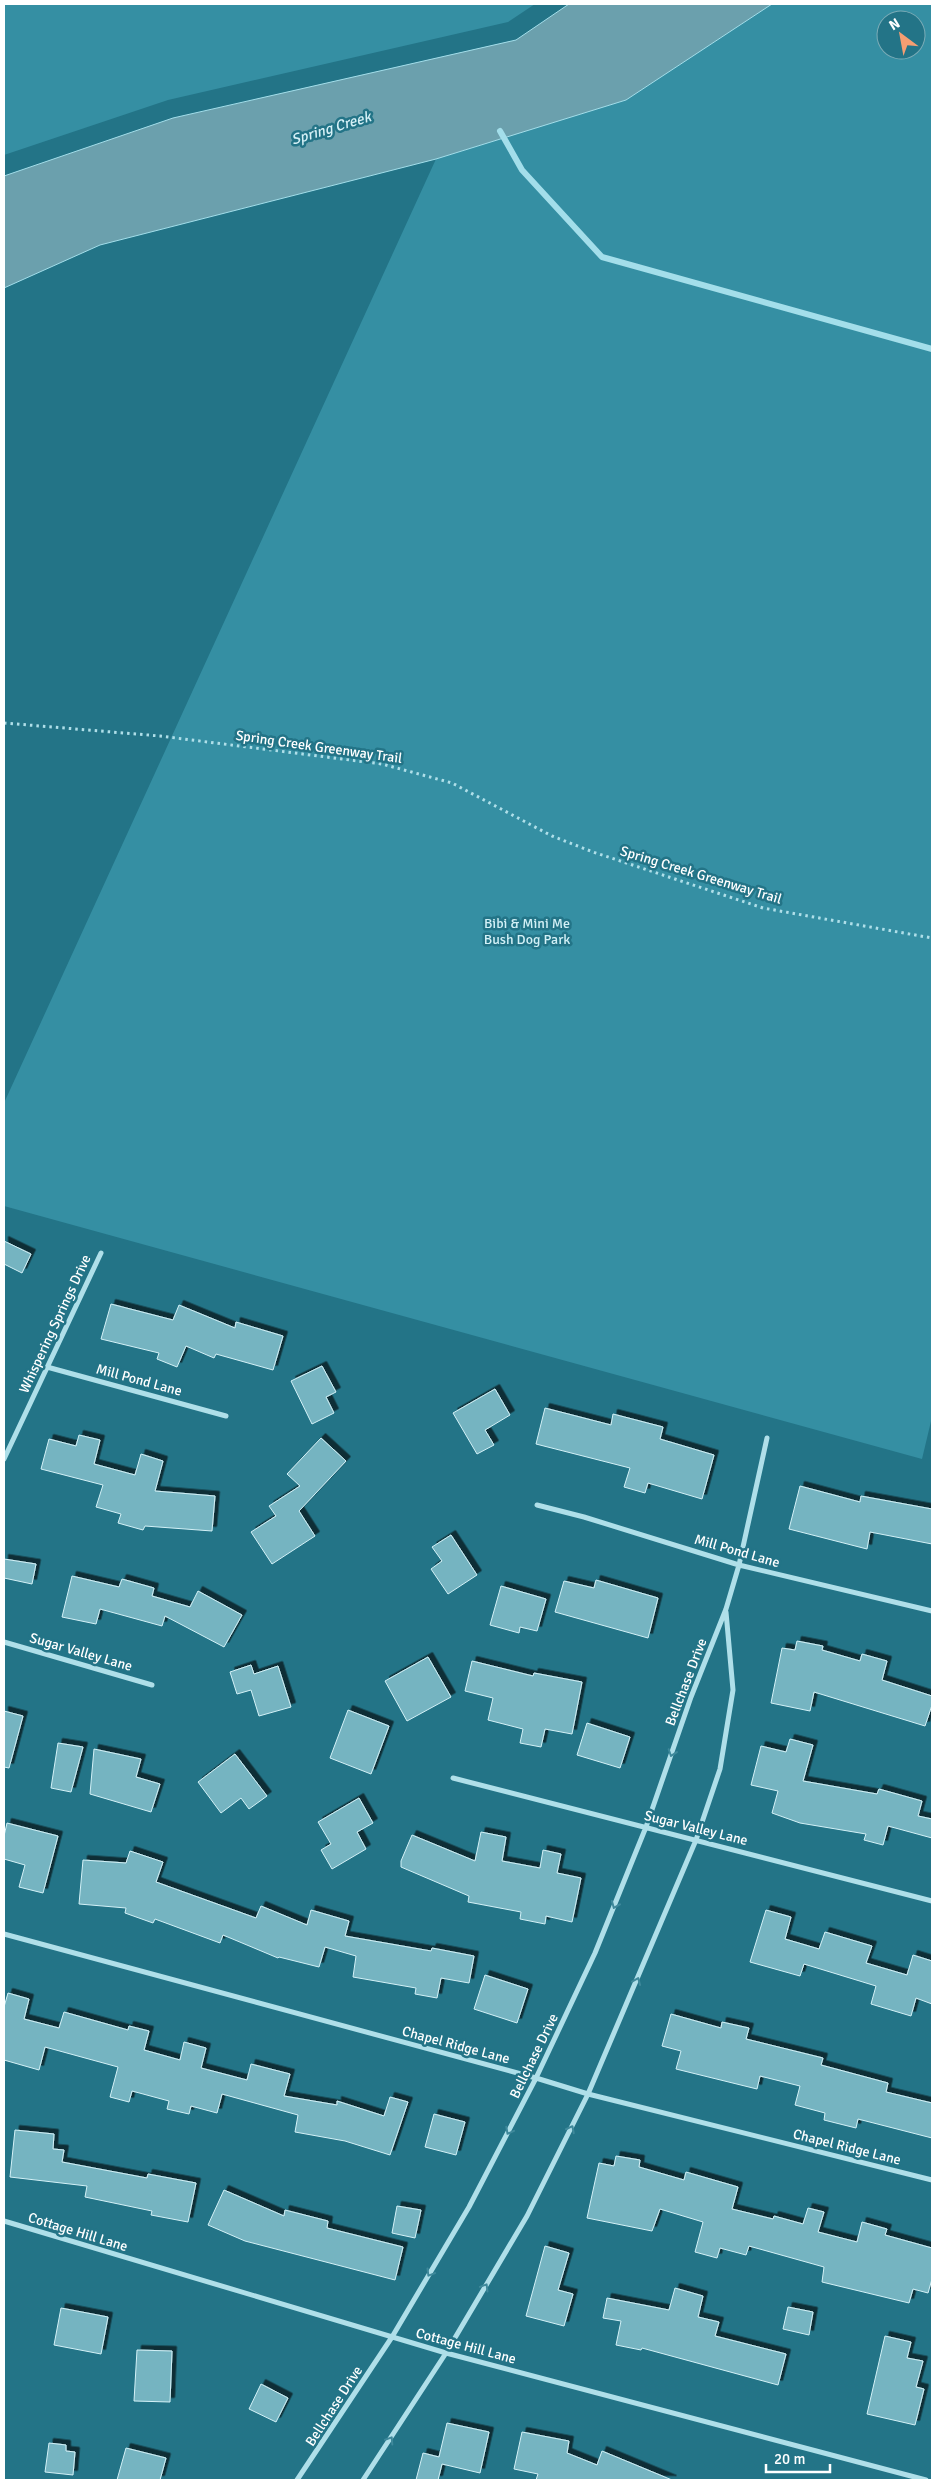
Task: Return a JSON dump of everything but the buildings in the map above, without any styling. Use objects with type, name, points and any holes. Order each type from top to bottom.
[{"type":"street","name":"Whispering Springs Drive","points":[[4,1459],[100,1253]]},
{"type":"street","name":"Mill Pond Lane","points":[[47,1367],[226,1416]]},
{"type":"street","name":"Bellchase Drive","points":[[297,2480],[392,2337],[469,2207],[536,2078],[595,1953],[646,1827],[691,1696],[726,1609],[739,1565],[767,1438]]},
{"type":"street","name":"Mill Pond Lane","points":[[537,1505],[584,1517],[739,1565],[932,1612]]},
{"type":"street","name":"Bellchase Drive","points":[[362,2480],[446,2353],[527,2216],[588,2094],[696,1840],[720,1769],[733,1690],[726,1609]]},
{"type":"street","name":"Sugar Valley Lane","points":[[4,1642],[152,1685]]},
{"type":"street","name":"Sugar Valley Lane","points":[[453,1778],[932,1901]]},
{"type":"street","name":"Chapel Ridge Lane","points":[[4,1934],[536,2078],[588,2094],[932,2180]]},
{"type":"street","name":"Cottage Hill Lane","points":[[4,2221],[446,2353],[926,2480]]},
{"type":"path","name":"Spring Creek Greenway Trail","points":[[4,723],[160,736],[382,764],[452,783],[552,836],[593,852],[764,908],[932,938]]},
{"type":"green space","points":[[4,4],[535,4],[508,22],[168,100],[4,155]]},
{"type":"green space","name":"Bibi & Mini Me Bush Dog Park","points":[[772,4],[932,4],[932,1417],[922,1459],[4,1206],[4,1103],[436,159],[626,100]]},
{"type":"water","name":"Spring Creek","points":[[569,4],[772,4],[626,100],[436,159],[100,245],[4,288],[4,176],[173,118],[516,40]]},
{"type":"waterway","points":[[500,131],[522,170],[602,257],[932,349]]}]
